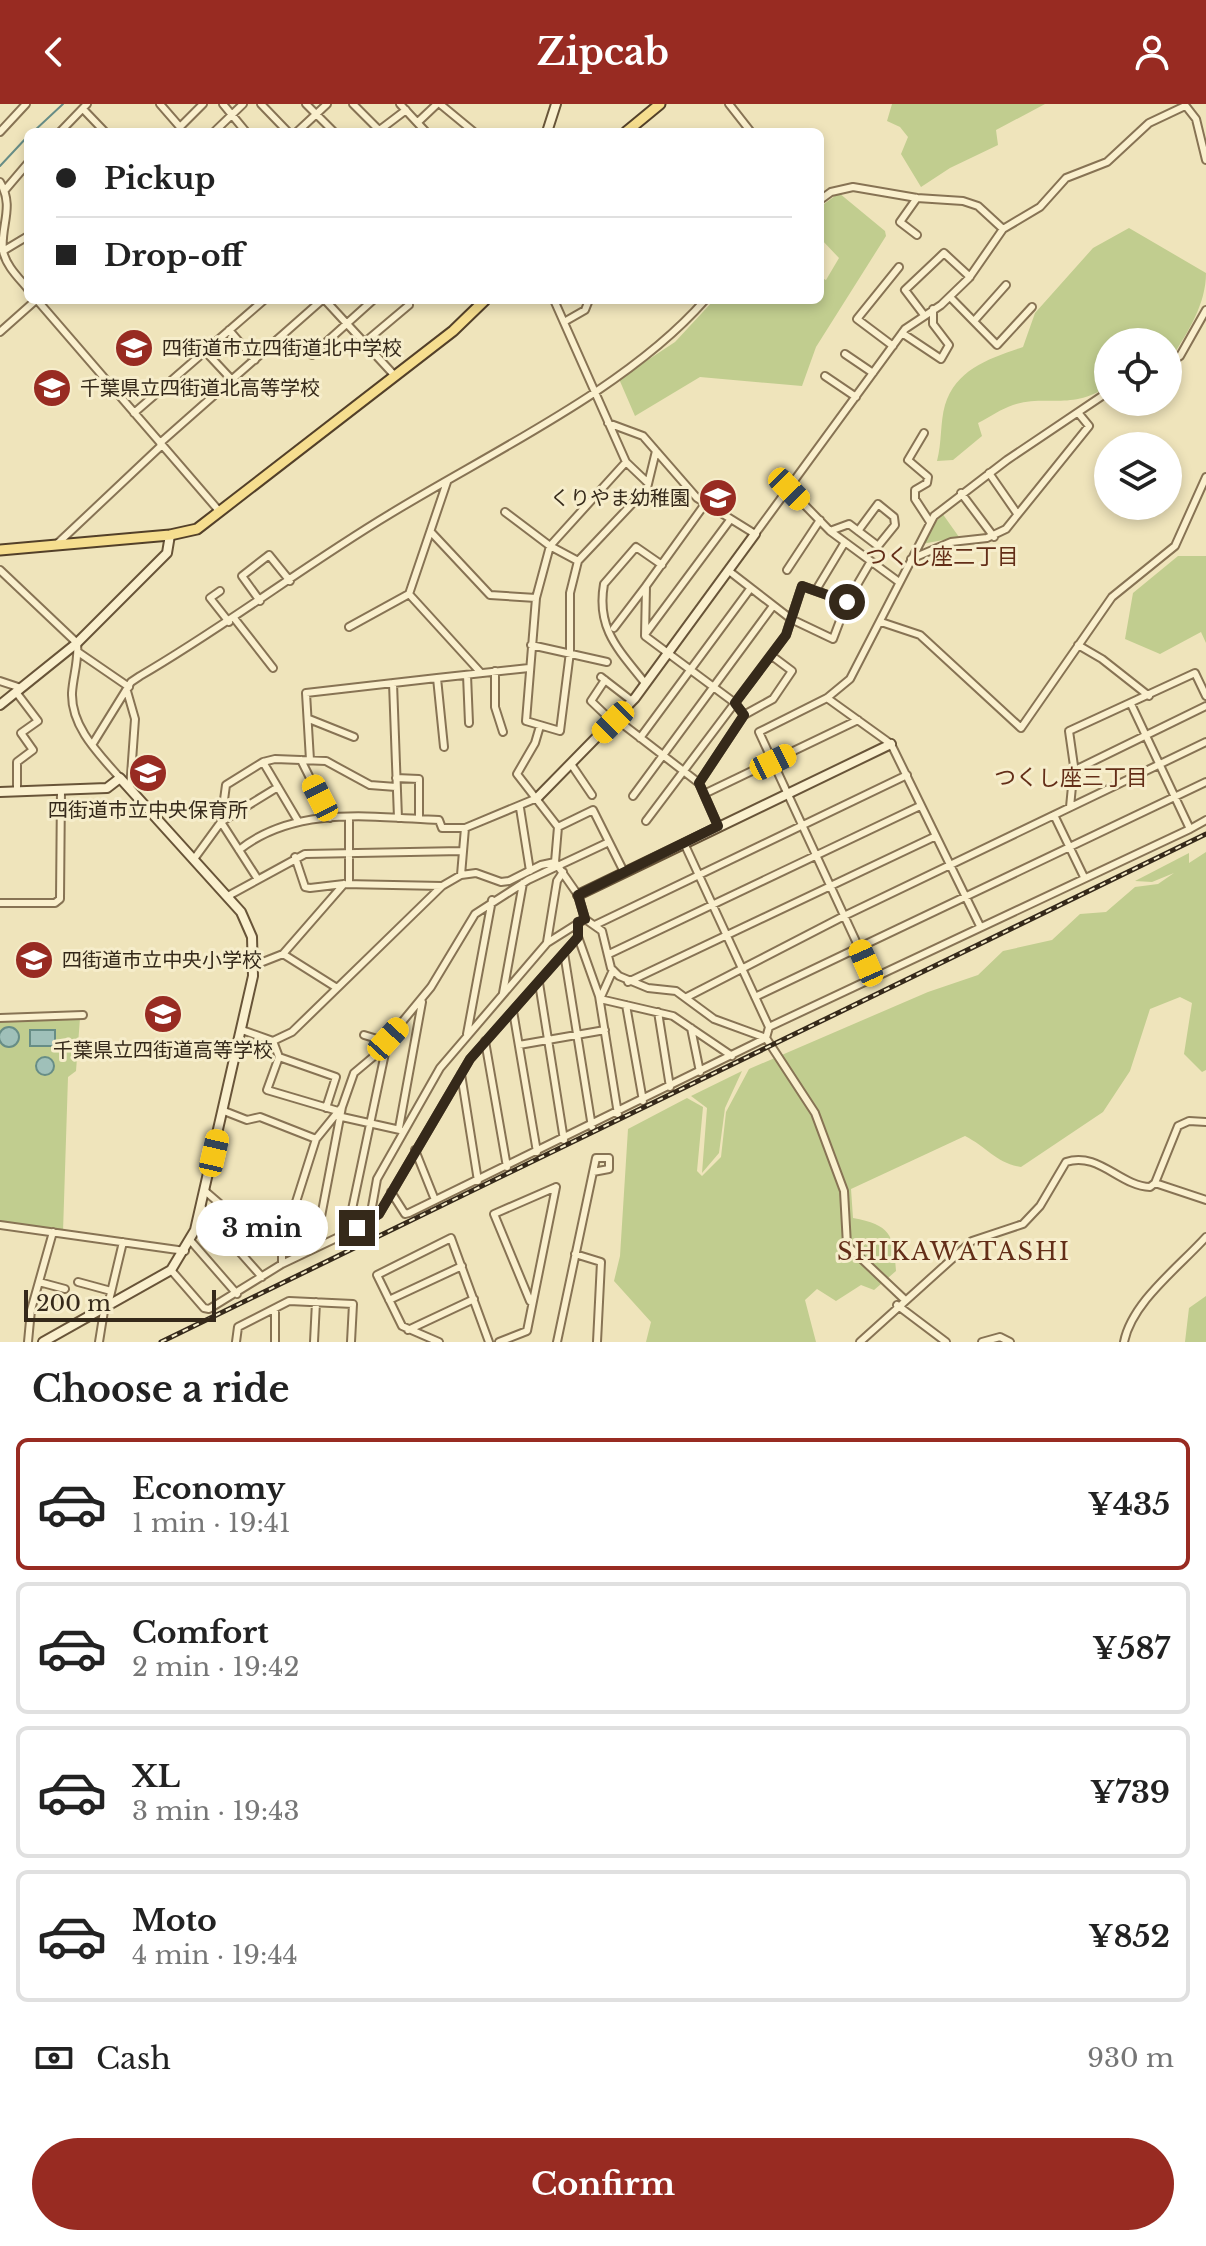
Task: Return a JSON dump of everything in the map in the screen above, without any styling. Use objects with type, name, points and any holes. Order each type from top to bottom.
[{"type":"main road","points":[[631,128],[660,104]]},
{"type":"main road","points":[[0,550],[170,535],[197,529],[460,325],[481,304]]},
{"type":"street","points":[[0,132],[26,104]]},
{"type":"street","points":[[161,104],[180,127],[203,104]]},
{"type":"street","points":[[223,104],[243,128]]},
{"type":"street","points":[[218,128],[243,104]]},
{"type":"street","points":[[261,104],[284,128]]},
{"type":"street","points":[[306,104],[330,128]]},
{"type":"street","points":[[301,128],[327,104]]},
{"type":"street","points":[[353,104],[375,128]]},
{"type":"street","points":[[400,104],[423,128]]},
{"type":"street","points":[[418,122],[438,104],[469,128]]},
{"type":"street","points":[[548,128],[556,104]]},
{"type":"street","points":[[729,104],[748,128]]},
{"type":"street","points":[[239,850],[261,834],[298,821],[398,818],[439,820],[442,828],[465,828],[520,808],[537,798],[632,701],[902,333],[950,297],[970,277],[1003,229],[1040,207],[1066,178],[1107,162],[1149,123],[1184,105],[1196,119],[1206,160]]},
{"type":"street","points":[[64,128],[85,106],[102,128]]},
{"type":"street","points":[[382,128],[406,110]]},
{"type":"street","points":[[5,190],[24,168]]},
{"type":"street","points":[[0,182],[9,203],[3,251],[8,264],[24,284]]},
{"type":"street","points":[[824,197],[831,192],[853,187],[917,198],[963,201],[978,206],[1003,229]]},
{"type":"street","points":[[917,198],[900,222],[917,235]]},
{"type":"street","points":[[3,251],[24,238]]},
{"type":"street","points":[[924,315],[905,290],[944,253],[970,277]]},
{"type":"street","points":[[893,346],[857,319],[899,267]]},
{"type":"street","points":[[974,321],[1006,285]]},
{"type":"street","points":[[950,297],[997,345],[1032,307]]},
{"type":"street","points":[[0,332],[32,304]]},
{"type":"street","points":[[39,304],[221,513]]},
{"type":"street","points":[[134,413],[259,304]]},
{"type":"street","points":[[56,546],[161,444],[319,304]]},
{"type":"street","points":[[328,304],[395,376]]},
{"type":"street","points":[[312,355],[368,304]]},
{"type":"street","points":[[556,304],[626,462],[648,483]]},
{"type":"street","points":[[564,322],[585,310],[587,304]]},
{"type":"street","points":[[92,745],[128,689],[140,676],[232,620],[390,514],[447,482],[650,354],[701,304]]},
{"type":"street","points":[[365,342],[409,305]]},
{"type":"street","points":[[902,333],[941,359],[949,345],[933,324],[933,309]]},
{"type":"street","points":[[1182,352],[1206,310]]},
{"type":"street","points":[[229,330],[255,360]]},
{"type":"street","points":[[205,351],[232,380]]},
{"type":"street","points":[[845,354],[873,373]]},
{"type":"street","points":[[825,376],[856,397]]},
{"type":"street","points":[[873,978],[759,732],[827,698],[854,674],[930,522],[961,493],[1094,404]]},
{"type":"street","points":[[911,560],[951,542],[994,537],[1006,529],[1016,512],[1089,426],[1080,415]]},
{"type":"street","points":[[608,423],[636,432],[705,504],[755,534]]},
{"type":"street","points":[[924,433],[908,454],[908,460],[928,477],[927,483],[915,490],[915,499],[930,522]]},
{"type":"street","points":[[626,462],[550,546],[536,598],[526,721],[540,726],[560,731],[570,652],[570,593],[578,561],[648,483],[656,451]]},
{"type":"street","points":[[989,473],[1016,512]]},
{"type":"street","points":[[881,622],[920,635],[1021,728],[1112,597],[1175,546],[1206,477]]},
{"type":"street","points":[[349,627],[409,594],[447,482]]},
{"type":"street","points":[[789,489],[830,531],[899,582]]},
{"type":"street","points":[[961,493],[994,537]]},
{"type":"street","points":[[614,628],[705,504]]},
{"type":"street","points":[[830,531],[849,524],[858,531],[878,546],[895,525],[894,517],[878,504],[858,531]]},
{"type":"street","points":[[505,512],[550,546],[578,561]]},
{"type":"street","points":[[645,634],[730,520]]},
{"type":"street","points":[[787,570],[820,520]]},
{"type":"street","points":[[431,532],[490,595],[536,598]]},
{"type":"street","points":[[0,705],[78,648],[167,553],[170,535]]},
{"type":"street","points":[[816,590],[845,542]]},
{"type":"street","points":[[645,683],[603,626],[604,584],[636,547],[662,565]]},
{"type":"street","points":[[260,601],[242,576],[269,555],[290,581]]},
{"type":"street","points":[[729,571],[791,619],[833,639],[847,602],[871,561]]},
{"type":"street","points":[[0,570],[78,648],[128,689],[135,719],[130,789]]},
{"type":"street","points":[[645,634],[646,586]]},
{"type":"street","points":[[646,821],[786,635],[802,586],[847,602]]},
{"type":"street","points":[[640,738],[750,589]]},
{"type":"street","points":[[220,591],[210,598],[273,668]]},
{"type":"street","points":[[409,594],[481,673]]},
{"type":"street","points":[[633,796],[773,606]]},
{"type":"street","points":[[645,634],[735,703],[744,715]]},
{"type":"street","points":[[531,645],[607,662]]},
{"type":"street","points":[[1078,645],[1102,659],[1149,696]]},
{"type":"street","points":[[43,1342],[106,1310],[171,1270],[185,1251],[205,1191],[255,965],[248,923],[228,896],[92,745],[78,720],[72,698],[78,648]]},
{"type":"street","points":[[699,783],[744,715],[773,699],[792,671],[772,656]]},
{"type":"street","points":[[310,760],[306,693],[529,668]]},
{"type":"street","points":[[495,671],[495,707],[503,732]]},
{"type":"street","points":[[1070,807],[1073,771],[1069,731],[1195,673],[1206,696]]},
{"type":"street","points":[[467,675],[469,723]]},
{"type":"street","points":[[437,678],[444,747]]},
{"type":"street","points":[[632,701],[603,678],[591,701],[699,783],[718,826]]},
{"type":"street","points":[[0,681],[19,690],[38,721],[21,733],[33,750],[17,762],[17,791]]},
{"type":"street","points":[[393,683],[398,818]]},
{"type":"street","points":[[827,698],[891,744],[980,926]]},
{"type":"street","points":[[1131,704],[1190,829]]},
{"type":"street","points":[[1073,771],[1206,706]]},
{"type":"street","points":[[309,719],[354,737]]},
{"type":"street","points":[[704,794],[858,720]]},
{"type":"street","points":[[540,726],[535,743],[517,774],[558,827],[559,867],[547,943]]},
{"type":"street","points":[[687,997],[844,916],[1206,742]]},
{"type":"street","points":[[578,895],[891,744]]},
{"type":"street","points":[[301,760],[330,818]]},
{"type":"street","points":[[257,878],[221,822],[226,785],[263,762],[310,760],[326,761],[370,785],[396,787]]},
{"type":"street","points":[[263,762],[298,821]]},
{"type":"street","points":[[571,764],[592,795]]},
{"type":"street","points":[[595,925],[907,775]]},
{"type":"street","points":[[0,792],[107,788],[120,778]]},
{"type":"street","points":[[396,778],[419,779],[419,819]]},
{"type":"street","points":[[755,997],[1206,782]]},
{"type":"street","points":[[194,859],[221,822],[278,787]]},
{"type":"street","points":[[0,903],[55,903],[60,899],[61,790]]},
{"type":"street","points":[[609,954],[920,806]]},
{"type":"street","points":[[520,808],[530,871]]},
{"type":"street","points":[[558,827],[593,810],[624,872]]},
{"type":"street","points":[[1054,815],[1084,877]]},
{"type":"street","points":[[255,965],[283,954],[347,884],[349,818]]},
{"type":"street","points":[[769,1027],[1206,820]]},
{"type":"street","points":[[461,875],[465,828]]},
{"type":"street","points":[[628,982],[936,836]]},
{"type":"street","points":[[315,1248],[341,1112],[354,1073],[386,1044],[423,998],[475,914],[492,900],[523,883],[609,842]]},
{"type":"street","points":[[391,1192],[405,1214],[592,1127],[766,1038],[769,1027],[684,843]]},
{"type":"street","points":[[228,896],[295,857],[349,851],[462,851]]},
{"type":"street","points":[[295,857],[305,887],[347,884],[442,886]]},
{"type":"street","points":[[242,1030],[273,1041],[292,1032],[442,886],[461,875],[476,873],[501,882],[530,871],[559,867]]},
{"type":"street","points":[[559,867],[578,895],[581,920],[578,937],[600,999],[618,1114]]},
{"type":"street","points":[[503,994],[523,883]]},
{"type":"street","points":[[467,1037],[492,900]]},
{"type":"street","points":[[370,1218],[377,1179],[440,1068],[547,943],[581,920]]},
{"type":"street","points":[[581,920],[595,925],[607,938],[613,970],[628,982],[687,997],[714,1019],[766,1038],[815,1113],[844,1191],[847,1245],[904,1299]]},
{"type":"street","points":[[171,1270],[204,1308],[209,1309],[282,1264],[379,1214],[461,1074],[485,1041],[578,937]]},
{"type":"street","points":[[564,953],[592,1127]]},
{"type":"street","points":[[283,954],[337,988]]},
{"type":"street","points":[[600,999],[613,970]]},
{"type":"street","points":[[539,983],[564,1140]]},
{"type":"street","points":[[402,1136],[399,1128],[423,998]]},
{"type":"street","points":[[600,999],[658,1012],[691,1028],[732,1056]]},
{"type":"street","points":[[626,1005],[643,1101]]},
{"type":"street","points":[[513,1011],[537,1152]]},
{"type":"street","points":[[658,1012],[670,1087]]},
{"type":"street","points":[[0,1018],[83,1015]]},
{"type":"street","points":[[691,1028],[700,1072]]},
{"type":"street","points":[[519,1045],[605,1030]]},
{"type":"street","points":[[364,1035],[386,1044]]},
{"type":"street","points":[[273,1041],[279,1057],[267,1090],[399,1128]]},
{"type":"street","points":[[485,1041],[507,1167]]},
{"type":"street","points":[[347,1233],[386,1044]]},
{"type":"street","points":[[279,1057],[336,1077],[326,1108]]},
{"type":"street","points":[[461,1074],[478,1181]]},
{"type":"street","points":[[224,1111],[247,1120],[260,1117],[316,1139]]},
{"type":"street","points":[[282,1264],[282,1246],[316,1139],[341,1112]]},
{"type":"street","points":[[860,1342],[897,1305],[972,1241],[1023,1224],[1040,1206],[1066,1162],[1080,1159],[1097,1163],[1137,1186],[1150,1187],[1155,1183],[1178,1126],[1189,1121],[1206,1122]]},
{"type":"street","points":[[415,1150],[435,1200]]},
{"type":"street","points":[[557,1342],[593,1172]]},
{"type":"street","points":[[1155,1183],[1206,1200]]},
{"type":"street","points":[[499,1342],[527,1331],[530,1302],[556,1187],[494,1214],[530,1302]]},
{"type":"street","points":[[205,1191],[234,1216],[242,1210],[252,1221],[230,1241]]},
{"type":"street","points":[[201,1207],[262,1277]]},
{"type":"street","points":[[0,1225],[185,1251]]},
{"type":"street","points":[[28,1342],[39,1282],[53,1232]]},
{"type":"street","points":[[1124,1342],[1132,1322],[1146,1302],[1206,1237]]},
{"type":"street","points":[[439,1342],[402,1326],[377,1275],[451,1238],[489,1342]]},
{"type":"street","points":[[190,1240],[237,1294]]},
{"type":"street","points":[[99,1342],[123,1242]]},
{"type":"street","points":[[575,1254],[601,1262],[597,1342]]},
{"type":"street","points":[[389,1300],[462,1266]]},
{"type":"street","points":[[39,1282],[65,1289]]},
{"type":"street","points":[[78,1282],[111,1291]]},
{"type":"street","points":[[408,1330],[474,1299]]},
{"type":"street","points":[[234,1341],[238,1327],[289,1301],[353,1304],[351,1342]]},
{"type":"street","points":[[314,1342],[316,1302]]},
{"type":"street","points":[[897,1305],[946,1342]]},
{"type":"street","points":[[275,1309],[275,1342]]},
{"type":"street","points":[[982,1342],[1000,1337],[1010,1342]]},
{"type":"green space","points":[[892,104],[1045,104],[996,130],[998,145],[950,168],[921,187],[901,154],[908,137],[900,127],[887,121]]},
{"type":"green space","points":[[839,193],[885,231],[886,236],[816,347],[802,386],[700,377],[635,416],[619,379],[675,342],[710,304],[824,304],[824,279],[839,258],[824,242],[824,204]]},
{"type":"green space","points":[[1129,228],[1206,273],[1203,296],[1182,341],[1182,328],[1094,328],[1094,394],[1070,400],[1025,402],[1009,407],[978,423],[982,436],[953,460],[937,461],[945,405],[957,382],[987,361],[1023,347],[1035,313],[1093,248]]},
{"type":"green space","points":[[942,513],[959,537],[922,544]]},
{"type":"green space","points":[[1178,556],[1206,556],[1206,643],[1201,632],[1160,654],[1125,639],[1133,593]]},
{"type":"green space","points":[[1206,852],[1206,1070],[1202,1072],[1184,1054],[1192,1003],[1180,997],[1150,1009],[1130,1071],[1103,1112],[1021,1167],[998,1158],[965,1136],[851,1189],[853,1218],[875,1224],[888,1233],[894,1248],[896,1271],[874,1290],[861,1285],[836,1301],[817,1289],[805,1300],[816,1342],[646,1342],[651,1322],[614,1281],[620,1256],[628,1129],[687,1098],[703,1107],[697,1171],[702,1176],[721,1157],[726,1112],[749,1069],[928,992],[978,975],[1003,951],[1052,940],[1080,914],[1106,912],[1135,887],[1158,884],[1174,873],[1152,882],[1135,881],[1189,853],[1189,863]]},
{"type":"green space","points":[[80,1018],[76,1071],[68,1077],[63,1232],[0,1221],[0,1020]]},
{"type":"green space","points":[[742,1071],[725,1108],[719,1153],[702,1173],[707,1108],[691,1096]]},
{"type":"green space","points":[[1206,1296],[1206,1342],[1185,1342],[1189,1308]]},
{"type":"water","points":[[9,1027],[16,1030],[19,1037],[16,1044],[9,1047],[2,1044],[-1,1037],[2,1030]]},
{"type":"water","points":[[30,1030],[55,1030],[55,1046],[30,1046]]},
{"type":"water","points":[[41,1057],[49,1057],[54,1066],[52,1073],[41,1075],[36,1070],[36,1062]]},
{"type":"waterway","points":[[37,128],[63,104]]},
{"type":"waterway","points":[[0,166],[24,140]]},
{"type":"railway","points":[[161,1342],[1206,834]]},
{"type":"place","name":"四街道市立四街道北中学校","points":[[134,348]]},
{"type":"place","name":"千葉県立四街道北高等学校","points":[[52,388]]},
{"type":"place","name":"くりやま幼稚園","points":[[718,498]]},
{"type":"place","name":"四街道市立中央保育所","points":[[148,773]]},
{"type":"place","name":"四街道市立中央小学校","points":[[34,960]]},
{"type":"place","name":"千葉県立四街道高等学校","points":[[163,1014]]},
{"type":"district","name":"つくし座二丁目","points":[[942,556]]},
{"type":"district","name":"つくし座三丁目","points":[[1071,777]]},
{"type":"district","name":"SHIKAWATASHI","points":[[954,1251]]},
{"type":"route","points":[[357,1228],[379,1214],[470,1059],[578,937],[578,922],[585,919],[578,895],[718,826],[699,783],[744,715],[735,703],[786,635],[802,586],[847,602]]}]
